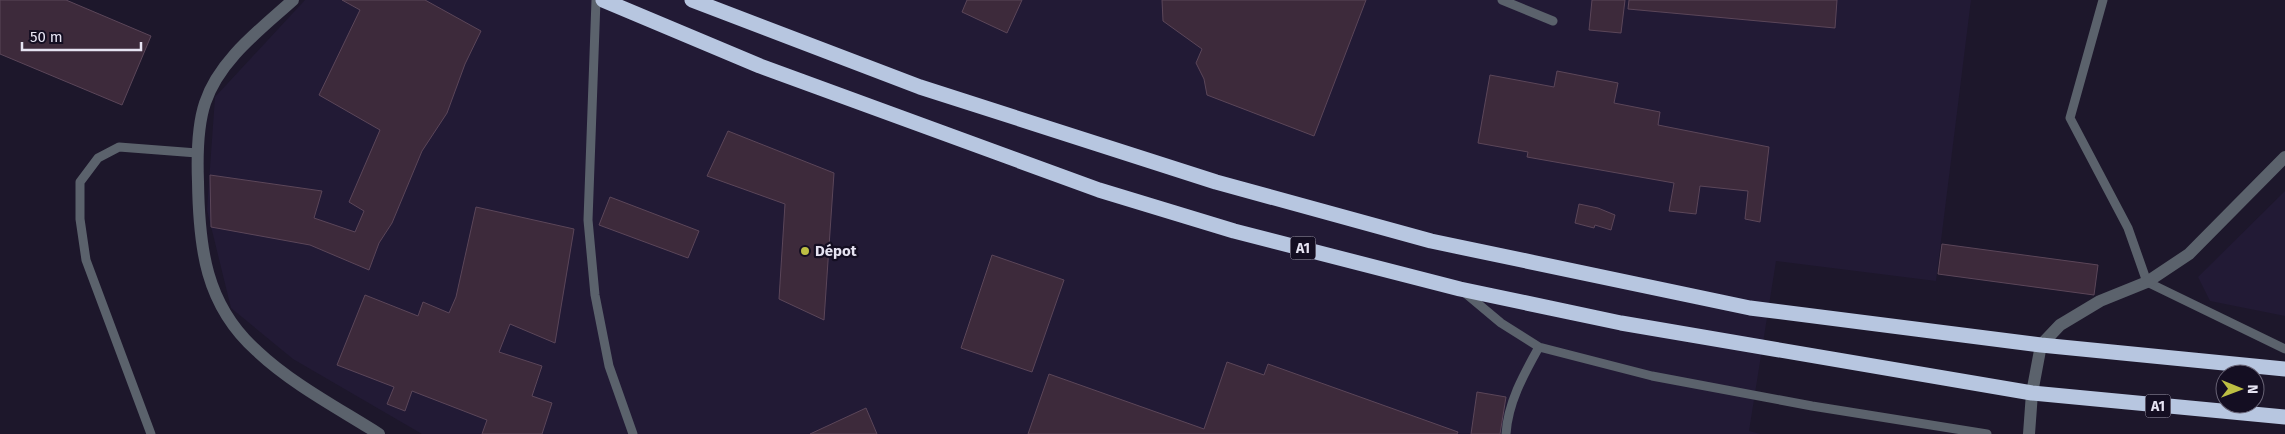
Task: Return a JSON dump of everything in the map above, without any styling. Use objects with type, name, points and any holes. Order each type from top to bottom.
[{"type":"highway","name":"A1","points":[[603,0],[760,66],[1099,190],[1234,231],[1460,289],[1621,323],[2032,393],[2285,417]]},
{"type":"highway","points":[[692,0],[929,90],[1216,182],[1431,241],[1750,308],[2041,345],[2285,369]]},
{"type":"street","points":[[293,0],[241,48],[221,73],[205,102],[197,153],[198,211],[202,254],[216,298],[232,323],[256,351],[285,374],[379,434]]},
{"type":"street","points":[[2029,434],[2032,393],[2041,345],[2060,325],[2100,301],[2148,282],[2189,254],[2285,157]]},
{"type":"lane","points":[[596,0],[588,220],[595,295],[610,366],[633,434]]},
{"type":"lane","points":[[1502,0],[1553,22]]},
{"type":"lane","points":[[2102,0],[2070,118],[2128,228],[2148,282],[2285,350]]},
{"type":"lane","points":[[151,434],[86,260],[80,219],[80,182],[98,158],[119,147],[197,153]]},
{"type":"lane","points":[[1460,289],[1501,323],[1539,347],[1652,376],[1821,408],[1987,434]]},
{"type":"lane","points":[[1506,434],[1516,390],[1539,347]]},
{"type":"shaded area","points":[[305,0],[1971,0],[1936,281],[1776,261],[1749,431],[1761,434],[422,434],[293,359],[231,308],[207,210],[215,97]]},
{"type":"shaded area","points":[[2285,191],[2285,316],[2210,301],[2198,277]]},
{"type":"building","points":[[0,0],[66,0],[151,36],[122,105],[0,54]]},
{"type":"building","points":[[342,0],[425,0],[481,31],[465,64],[447,113],[422,151],[392,223],[379,243],[369,270],[310,245],[211,227],[210,175],[322,191],[314,218],[355,232],[364,211],[349,202],[380,130],[319,95],[360,10]]},
{"type":"building","points":[[967,0],[1022,0],[1007,33],[962,12]]},
{"type":"building","points":[[1162,0],[1366,0],[1314,136],[1207,95],[1204,79],[1196,63],[1202,49],[1163,21]]},
{"type":"building","points":[[1592,0],[1625,0],[1621,33],[1589,30]]},
{"type":"building","points":[[1629,0],[1837,0],[1835,28],[1628,9]]},
{"type":"building","points":[[1557,71],[1618,83],[1614,103],[1660,112],[1658,125],[1769,147],[1760,222],[1745,219],[1748,191],[1700,186],[1696,214],[1669,211],[1674,183],[1527,157],[1528,152],[1478,143],[1490,75],[1554,87]]},
{"type":"building","name":"Dépot","points":[[728,131],[834,173],[824,320],[779,299],[785,204],[707,176]]},
{"type":"building","points":[[610,197],[699,231],[688,258],[599,225]]},
{"type":"building","points":[[1579,204],[1598,208],[1615,215],[1611,230],[1595,225],[1594,228],[1575,223]]},
{"type":"building","points":[[476,207],[574,229],[555,343],[510,324],[499,352],[542,366],[532,396],[552,403],[542,434],[482,434],[487,420],[412,391],[405,411],[387,404],[394,387],[337,365],[365,295],[418,316],[423,302],[449,313],[456,297]]},
{"type":"building","points":[[1942,244],[2098,265],[2094,295],[1938,274]]},
{"type":"building","points":[[992,255],[1064,280],[1032,372],[961,348]]},
{"type":"building","points":[[1227,362],[1264,375],[1268,364],[1458,432],[1457,434],[1028,434],[1049,374],[1204,429]]},
{"type":"building","points":[[1477,392],[1506,397],[1500,434],[1471,434]]},
{"type":"building","points":[[866,408],[877,434],[810,434]]},
{"type":"place","name":"Dépot","points":[[805,251]]}]
